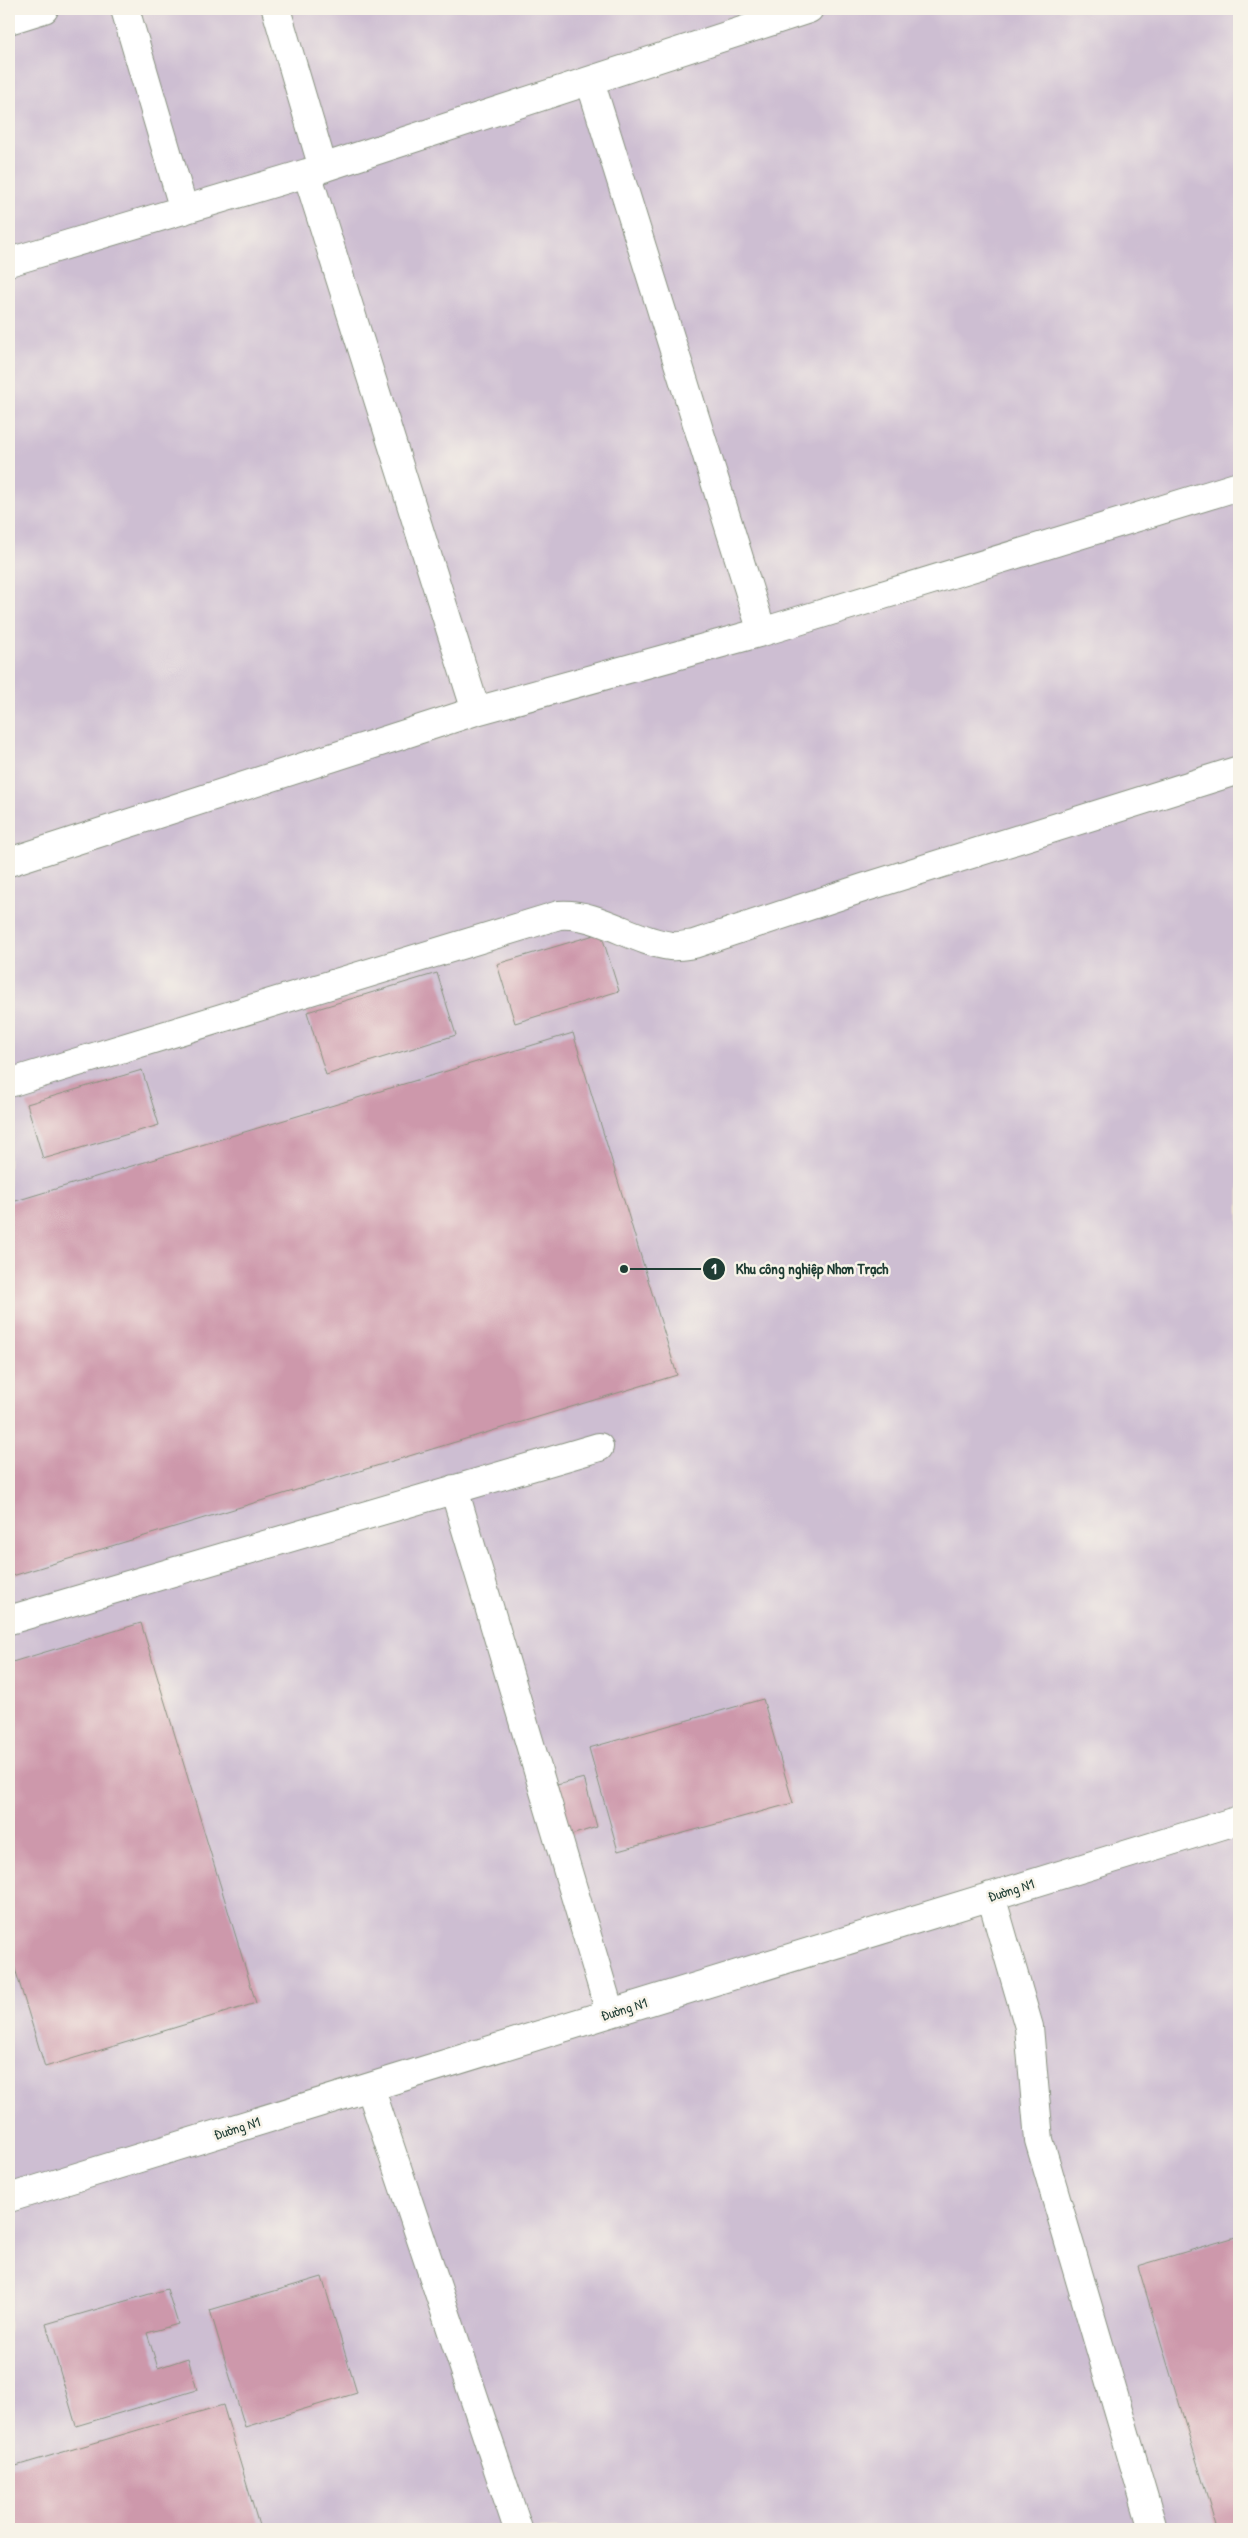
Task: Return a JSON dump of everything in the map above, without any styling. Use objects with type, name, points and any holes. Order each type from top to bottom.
[{"type":"street","points":[[9,20],[44,9]]},
{"type":"street","points":[[125,9],[184,210]]},
{"type":"street","points":[[276,9],[315,170],[476,711]]},
{"type":"street","points":[[9,262],[315,170],[809,9]]},
{"type":"street","points":[[590,81],[762,632]]},
{"type":"street","points":[[9,862],[476,711],[762,632],[1239,486]]},
{"type":"street","points":[[9,1083],[559,915],[572,914],[672,946],[694,944],[872,885],[1239,770]]},
{"type":"street","points":[[9,1620],[599,1447]]},
{"type":"street","points":[[454,1489],[610,2013]]},
{"type":"street","name":"Đường N1","points":[[9,2198],[1239,1820]]},
{"type":"street","points":[[991,1896],[1029,2027],[1039,2140],[1153,2529]]},
{"type":"street","points":[[370,2086],[518,2529]]},
{"type":"shaded area","points":[[9,9],[1239,9],[1239,2529],[9,2529]]},
{"type":"building","points":[[601,933],[619,991],[515,1023],[497,964]]},
{"type":"building","points":[[437,973],[456,1035],[326,1075],[307,1012]]},
{"type":"building","points":[[573,1033],[677,1375],[9,1577],[9,1203]]},
{"type":"building","points":[[142,1070],[159,1125],[43,1159],[27,1104]]},
{"type":"building","points":[[141,1623],[256,2003],[45,2067],[9,1949],[9,1663]]},
{"type":"building","points":[[763,1699],[793,1803],[618,1851],[589,1748]]},
{"type":"building","points":[[584,1778],[597,1827],[571,1835],[557,1785]]},
{"type":"building","points":[[1239,1969],[1239,1985],[1234,1970]]},
{"type":"building","points":[[1239,2236],[1239,2529],[1217,2529],[1138,2266]]},
{"type":"building","points":[[322,2277],[357,2393],[245,2427],[210,2310]]},
{"type":"building","points":[[167,2289],[178,2324],[147,2333],[158,2368],[188,2358],[197,2390],[76,2426],[46,2324]]},
{"type":"building","points":[[223,2405],[260,2529],[9,2529],[9,2468]]},
{"type":"place","name":"Khu công nghiệp Nhơn Trạch","points":[[624,1269]]}]
